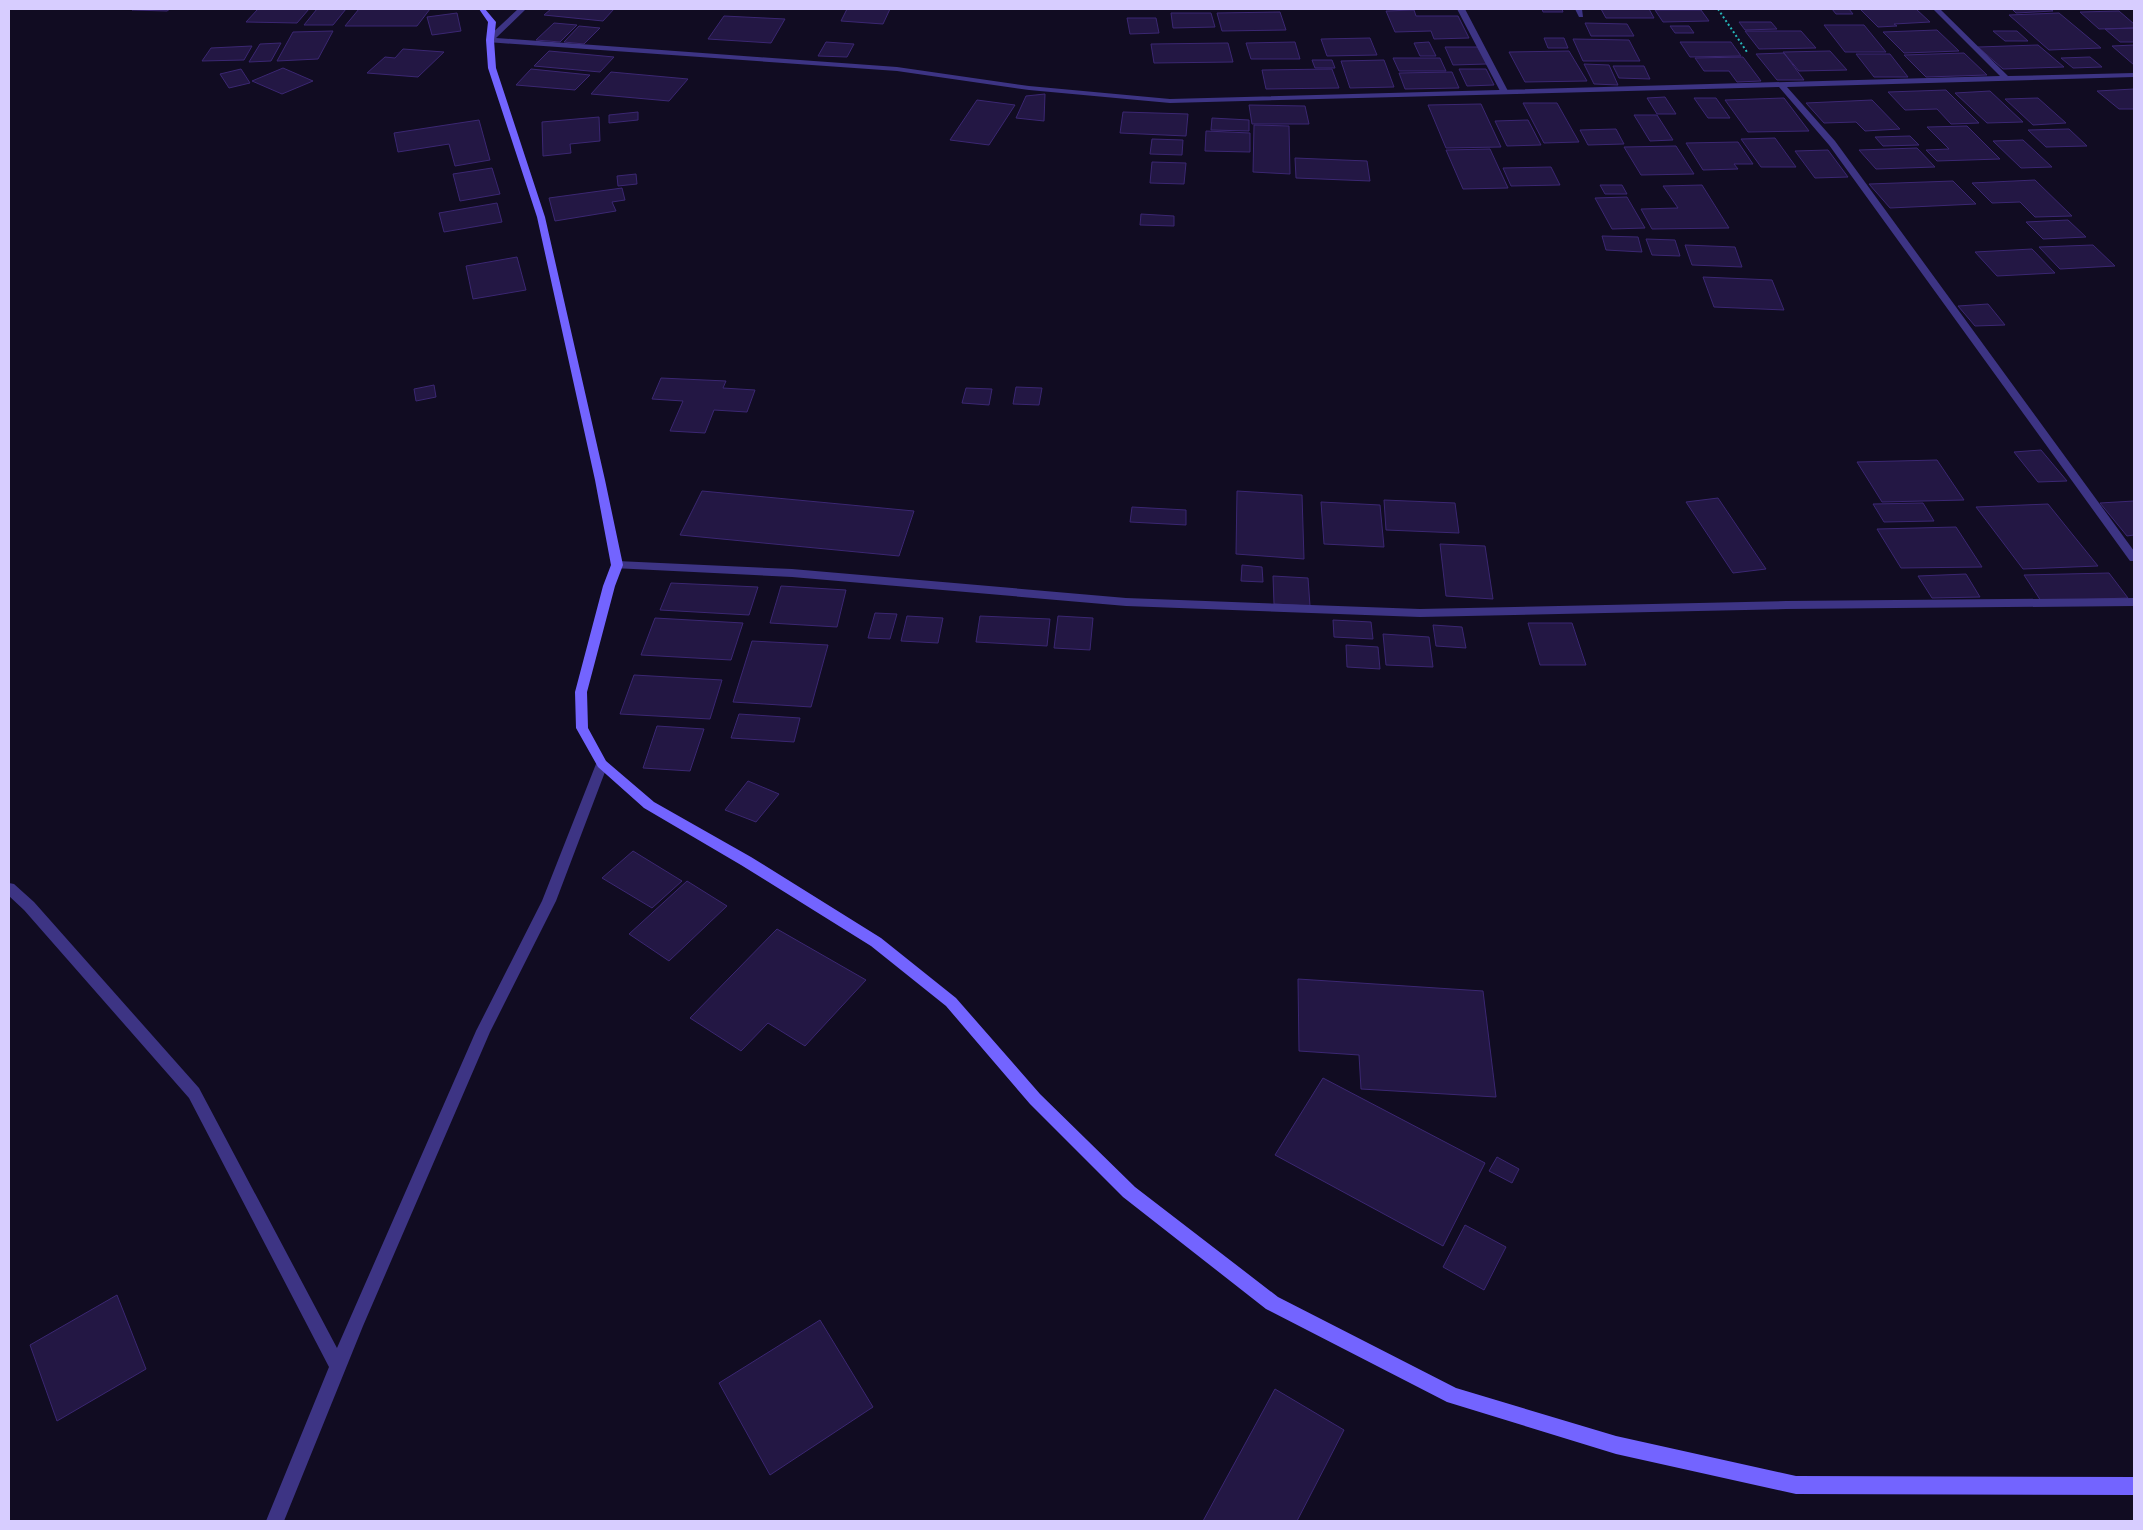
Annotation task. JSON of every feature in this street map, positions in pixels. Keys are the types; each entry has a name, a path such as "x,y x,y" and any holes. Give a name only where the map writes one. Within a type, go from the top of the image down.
{"street":[{"path":"482,9 492,22 490,40 492,68 540,218 600,480 617,564 609,586 581,692 582,728 602,764 649,805 746,861 876,942 951,1002 1035,1099 1130,1192 1272,1303 1453,1396 1616,1445 1796,1485 2134,1486"},
{"path":"490,40 522,9"},
{"path":"1461,9 1504,91"},
{"path":"1936,9 2006,78"},
{"path":"490,40 897,69 1029,88 1170,101 2134,74"},
{"path":"1781,85 1832,143 2134,558"},
{"path":"617,564 792,573 1126,602 1420,613 1776,605 2134,602"},
{"path":"275,1521 338,1366 483,1030 549,901 602,764"},
{"path":"9,888 29,906 194,1093 338,1366"}],"path":[{"path":"1718,9 1769,85"}],"building":[{"path":"170,9 167,11 132,10"},
{"path":"258,9 309,9 297,23 246,22"},
{"path":"317,9 346,9 333,25 304,25"},
{"path":"359,9 430,9 417,26 345,26"},
{"path":"551,9 614,9 603,21 544,15"},
{"path":"847,9 890,9 883,24 841,21"},
{"path":"1542,9 1562,9 1563,12 1543,12"},
{"path":"1601,9 1649,9 1654,18 1606,18"},
{"path":"1832,9 1849,9 1853,14 1836,14"},
{"path":"1860,9 1916,9 1930,22 1878,27"},
{"path":"2012,9 2050,9 2053,11 2016,13"},
{"path":"1414,10 1416,16 1458,16 1469,38 1434,39 1431,31 1395,32 1386,11"},
{"path":"1655,10 1701,10 1709,21 1663,22"},
{"path":"2119,11 2134,24 2134,28 2099,29 2080,12"},
{"path":"1280,12 1286,30 1222,31 1217,13"},
{"path":"457,13 461,31 432,35 427,17"},
{"path":"1171,13 1211,13 1215,27 1173,28"},
{"path":"2059,13 2101,48 2049,50 2009,15"},
{"path":"724,16 785,19 771,43 708,39"},
{"path":"1127,18 1156,18 1159,33 1130,34"},
{"path":"1739,22 1771,22 1777,29 1745,30"},
{"path":"554,23 577,25 560,42 536,40"},
{"path":"1585,23 1627,24 1634,36 1591,36"},
{"path":"1824,25 1864,25 1886,52 1845,52"},
{"path":"579,26 600,28 584,44 564,42"},
{"path":"1670,26 1689,26 1694,33 1675,33"},
{"path":"2134,28 2134,42 2120,42 2105,29"},
{"path":"1937,30 1959,51 1904,53 1883,32"},
{"path":"333,31 318,59 277,61 293,32"},
{"path":"1745,31 1801,31 1816,48 1759,49"},
{"path":"1993,31 2017,31 2028,41 2005,41"},
{"path":"1370,38 1377,55 1327,56 1321,39"},
{"path":"1544,38 1564,38 1568,48 1548,48"},
{"path":"1573,39 1629,40 1640,61 1583,61"},
{"path":"826,42 854,44 847,57 818,56"},
{"path":"1295,42 1300,59 1251,59 1246,43"},
{"path":"1429,42 1436,56 1420,56 1414,43"},
{"path":"1680,42 1731,42 1741,56 1690,57"},
{"path":"281,43 271,61 249,62 260,44"},
{"path":"1228,43 1233,62 1154,63 1151,44"},
{"path":"2038,45 2064,67 2003,69 1978,47"},
{"path":"2134,45 2134,65 2112,46"},
{"path":"252,46 244,60 202,61 211,48"},
{"path":"1445,47 1478,47 1487,64 1453,65"},
{"path":"403,49 444,52 418,77 367,73 385,57 395,58"},
{"path":"549,51 614,57 600,72 534,66"},
{"path":"1569,51 1587,81 1525,82 1509,52"},
{"path":"1830,51 1847,70 1799,71 1783,52"},
{"path":"1784,53 1804,80 1777,80 1756,54"},
{"path":"1964,53 1987,75 1926,77 1904,55"},
{"path":"1856,54 1890,54 1908,77 1874,77"},
{"path":"1743,57 1761,81 1737,82 1729,71 1704,71 1695,58"},
{"path":"2090,57 2102,67 2073,68 2061,58"},
{"path":"1393,58 1440,58 1446,71 1399,71"},
{"path":"1312,60 1332,60 1335,68 1315,68"},
{"path":"1384,60 1394,87 1350,88 1341,61"},
{"path":"1584,64 1609,65 1618,85 1594,84"},
{"path":"1613,66 1644,66 1650,79 1619,78"},
{"path":"283,68 313,81 282,94 252,81"},
{"path":"241,69 250,83 229,88 220,74"},
{"path":"531,69 590,75 575,90 516,85"},
{"path":"1332,69 1339,88 1266,89 1262,70"},
{"path":"1459,69 1486,69 1494,85 1467,86"},
{"path":"611,72 688,79 669,101 591,94"},
{"path":"1452,72 1459,88 1405,89 1399,73"},
{"path":"2134,89 2134,109 2119,109 2097,91"},
{"path":"1946,90 1979,123 1951,124 1937,109 1905,110 1888,92"},
{"path":"1990,91 2023,122 1987,123 1955,93"},
{"path":"1045,94 1044,121 1016,118 1026,96"},
{"path":"1665,97 1676,114 1657,114 1647,98"},
{"path":"1694,98 1716,98 1730,118 1708,118"},
{"path":"1784,98 1809,131 1748,132 1725,100"},
{"path":"2038,98 2066,123 2033,125 2005,99"},
{"path":"977,100 1015,105 989,145 950,140"},
{"path":"1872,100 1900,129 1865,131 1856,122 1824,123 1806,103"},
{"path":"1523,103 1557,103 1579,142 1544,143"},
{"path":"1481,104 1501,147 1446,148 1428,105"},
{"path":"1249,105 1305,106 1309,124 1252,124"},
{"path":"638,112 638,120 609,123 609,115"},
{"path":"1123,112 1188,114 1186,136 1120,133"},
{"path":"1634,115 1657,115 1673,140 1650,141"},
{"path":"599,117 600,141 570,144 571,153 543,156 542,122"},
{"path":"1212,118 1249,120 1249,131 1211,130"},
{"path":"479,120 490,160 455,166 449,144 398,152 394,133"},
{"path":"1528,120 1541,145 1507,146 1495,121"},
{"path":"1254,125 1289,126 1290,174 1253,172"},
{"path":"1967,126 2000,159 1937,161 1926,150 1949,149 1927,127"},
{"path":"1616,129 1624,144 1588,145 1580,130"},
{"path":"2069,129 2087,146 2046,147 2028,130"},
{"path":"1206,131 1250,133 1250,152 1205,151"},
{"path":"1910,136 1919,145 1883,146 1875,137"},
{"path":"1775,138 1796,167 1761,167 1741,139"},
{"path":"1152,139 1183,140 1182,155 1150,154"},
{"path":"2023,140 2052,167 2021,168 1993,141"},
{"path":"1738,142 1753,164 1734,164 1738,169 1703,170 1686,143"},
{"path":"1676,146 1694,174 1641,175 1624,147"},
{"path":"1917,148 1935,167 1876,169 1859,150"},
{"path":"1490,149 1508,188 1463,189 1446,150"},
{"path":"1828,150 1848,177 1815,178 1795,151"},
{"path":"1295,158 1367,161 1370,181 1296,178"},
{"path":"1152,162 1186,163 1184,184 1150,183"},
{"path":"1551,167 1560,185 1511,186 1503,168"},
{"path":"492,168 500,194 460,201 453,174"},
{"path":"636,174 637,184 618,186 617,176"},
{"path":"2035,180 2072,216 2035,217 2020,202 1992,203 1972,183"},
{"path":"1953,181 1976,204 1890,208 1869,184"},
{"path":"1600,185 1622,185 1627,194 1605,194"},
{"path":"1702,185 1729,228 1652,229 1641,209 1678,208 1663,186"},
{"path":"622,188 625,200 612,202 616,211 555,221 549,198"},
{"path":"1627,197 1645,228 1612,229 1595,198"},
{"path":"497,203 502,222 444,232 439,213"},
{"path":"1141,214 1174,216 1174,226 1140,225"},
{"path":"2068,220 2086,237 2043,239 2026,222"},
{"path":"1602,236 1638,237 1642,252 1606,250"},
{"path":"1646,239 1675,240 1680,256 1652,255"},
{"path":"1685,245 1735,247 1742,267 1692,265"},
{"path":"2093,245 2115,266 2060,269 2039,247"},
{"path":"2032,249 2055,273 1997,276 1975,252"},
{"path":"517,257 526,290 473,299 466,266"},
{"path":"1703,277 1772,280 1784,310 1714,307"},
{"path":"1988,304 2005,325 1975,326 1958,306"},
{"path":"661,378 726,381 723,388 755,390 747,412 714,410 705,433 670,431 683,401 652,399"},
{"path":"434,385 436,397 416,401 414,389"},
{"path":"1016,387 1042,388 1039,405 1013,404"},
{"path":"966,388 992,389 989,405 962,403"},
{"path":"2041,450 2067,481 2038,482 2014,452"},
{"path":"1937,460 1964,500 1882,502 1857,462"},
{"path":"702,491 914,511 899,556 680,535"},
{"path":"1237,491 1302,495 1304,559 1236,554"},
{"path":"1718,498 1766,569 1733,573 1686,502"},
{"path":"1384,500 1455,503 1459,533 1386,530"},
{"path":"2134,501 2134,535 2127,536 2100,503"},
{"path":"1321,502 1380,505 1384,547 1324,544"},
{"path":"1923,503 1934,521 1884,522 1873,504"},
{"path":"2048,504 2098,566 2023,569 1976,507"},
{"path":"1132,507 1186,510 1186,525 1130,522"},
{"path":"1956,527 1982,567 1901,568 1877,529"},
{"path":"1440,544 1485,546 1493,599 1446,596"},
{"path":"1242,565 1262,567 1263,582 1241,581"},
{"path":"2109,573 2128,598 2041,601 2024,575"},
{"path":"1966,574 1980,597 1932,598 1918,576"},
{"path":"1273,576 1308,578 1310,606 1274,604"},
{"path":"671,583 758,587 749,615 660,610"},
{"path":"781,586 846,590 837,627 770,623"},
{"path":"875,613 897,614 890,639 868,638"},
{"path":"907,616 943,618 938,643 901,641"},
{"path":"980,616 1050,619 1047,646 976,642"},
{"path":"1058,616 1093,618 1090,650 1054,648"},
{"path":"655,618 743,623 731,660 641,655"},
{"path":"1333,620 1371,622 1373,639 1334,637"},
{"path":"1528,623 1572,623 1586,665 1540,665"},
{"path":"1433,625 1462,627 1466,648 1436,646"},
{"path":"1383,634 1429,637 1433,667 1386,665"},
{"path":"752,641 828,645 811,707 733,702"},
{"path":"1346,645 1378,647 1380,669 1347,667"},
{"path":"634,675 722,680 710,719 620,714"},
{"path":"739,714 800,718 794,742 731,738"},
{"path":"657,726 704,729 690,771 643,768"},
{"path":"748,781 779,794 756,822 725,810"},
{"path":"633,851 682,881 652,908 602,878"},
{"path":"687,881 727,906 669,961 629,934"},
{"path":"777,929 866,980 805,1046 768,1023 741,1051 690,1018"},
{"path":"1298,979 1483,991 1496,1097 1361,1089 1359,1055 1299,1051"},
{"path":"1323,1078 1485,1163 1443,1246 1275,1155"},
{"path":"1497,1157 1519,1169 1512,1183 1489,1171"},
{"path":"1465,1225 1506,1247 1484,1290 1443,1267"},
{"path":"117,1295 146,1369 57,1421 30,1345"},
{"path":"820,1320 873,1407 770,1475 719,1383"},
{"path":"1275,1389 1344,1430 1297,1521 1203,1521"}]}
